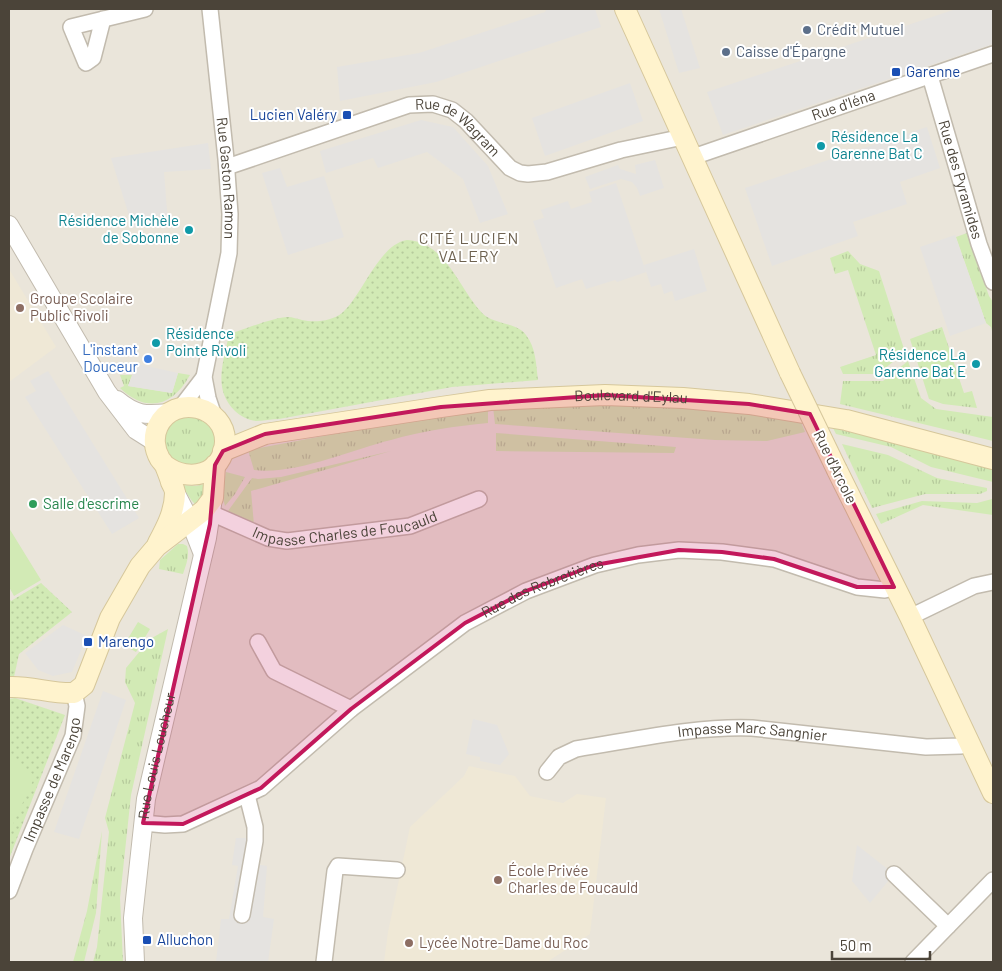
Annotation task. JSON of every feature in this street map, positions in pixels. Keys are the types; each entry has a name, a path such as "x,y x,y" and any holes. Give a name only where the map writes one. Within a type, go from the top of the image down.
{"main road":[{"name":"Rue d'Arcole","path":"625,9 790,372 894,588 910,617 993,793"},
{"name":"Boulevard d'Eylau","path":"219,458 265,434 490,400 606,395 683,398 749,404 846,420 993,458"},
{"path":"193,406 204,409 217,420 224,432 225,442 219,458 206,472 185,476 174,473 159,458 155,442 158,426 175,410 193,406"},
{"name":"Boulevard d'Eylau","path":"217,420 265,434"},
{"name":"Rue Louis Loucheur","path":"212,505 219,458"},
{"path":"157,546 170,518 175,492 166,466"},
{"path":"9,687 21,686 60,694 74,693 84,685 110,618 140,566 157,546 212,505"}],"street":[{"path":"103,19 145,9"},
{"name":"Rue Gaston Ramon","path":"210,9 227,167 230,214 228,253 204,377 208,398 217,420"},
{"name":"Rue d'Iéna","path":"693,157 993,54"},
{"name":"Rue des Pyramides","path":"930,76 979,244 993,282"},
{"name":"Rue de Wagram","path":"227,167 409,105 433,104 452,110 466,121 510,168 520,173 528,174 547,172 607,153 684,137"},
{"path":"9,225 107,392 136,430 155,442"},
{"name":"Rue Gaston Ramon","path":"175,410 204,377"},
{"path":"107,392 126,408 146,415 175,410"},
{"path":"175,492 190,521 202,554"},
{"name":"Impasse Charles de Foucauld","path":"212,505 268,538 287,541 410,526 479,500"},
{"name":"Rue Louis Loucheur","path":"135,962 133,918 146,799 212,505"},
{"name":"Rue des Robretières","path":"143,823 183,824 247,795 273,779 352,709 465,623 526,591 595,565 638,555 678,550 722,552 774,560 857,587 885,590 894,588"},
{"path":"910,617 974,586 993,582"},
{"path":"258,642 274,671 352,709"},
{"name":"Impasse de Marengo","path":"9,891 73,736 77,706 74,693"},
{"name":"Impasse Marc Sangnier","path":"546,772 559,757 576,749 692,730 725,727 752,728 926,747 961,746 969,742"},
{"path":"242,916 255,840 255,827 247,795"},
{"path":"324,962 335,871 338,866 397,870"},
{"path":"894,874 948,926"},
{"path":"913,962 993,880"}],"highlighted area":[{"path":"605,395 749,404 810,414 894,587 857,587 774,559 722,552 679,550 595,565 526,591 465,623 351,709 261,788 183,824 143,823 210,524 215,465 223,451 265,434 441,407"}],"shaded area":[{"path":"9,9 993,9 993,962 9,962"},
{"path":"547,9 595,9 601,27 436,82 340,101 337,67 419,53 545,12"},
{"path":"659,9 681,9 700,68 679,73"},
{"path":"956,9 993,9 993,44 723,135 707,92"},
{"path":"630,83 643,121 545,156 532,118"},
{"path":"421,120 453,127 488,166 508,214 480,223 463,179 427,152 378,168 373,158 326,173 320,151"},
{"path":"927,127 940,168 900,182 907,204 853,222 858,236 772,266 745,188"},
{"name":"Résidence Michèle de Sobonne","path":"208,143 211,169 164,172 168,223 133,228 111,158"},
{"path":"655,160 664,188 640,196 632,182 621,179 590,189 585,177 618,165 620,169 636,174 635,165"},
{"path":"280,168 287,187 324,176 344,237 288,255 262,173"},
{"path":"616,183 646,272 617,282 615,280 586,289 582,279 556,288 533,221 544,218 541,210 568,201 571,209 592,202 589,192"},
{"path":"955,235 986,323 950,336 920,247"},
{"path":"694,249 707,291 675,301 672,291 664,294 661,284 651,287 644,265"},
{"name":"Groupe Scolaire Public Rivoli","path":"9,269 56,347 9,382"},
{"path":"137,364 178,373 172,393 128,386"},
{"path":"48,371 139,518 112,534 25,397 36,391 30,381"},
{"path":"63,625 87,636 72,672 53,676 38,670 25,653"},
{"path":"103,691 126,700 79,839 54,832"},
{"path":"473,719 497,725 509,754 500,765 480,761 480,757 466,754"},
{"name":"École Privée Charles de Foucauld","path":"469,766 515,776 530,796 563,803 577,794 606,798 590,934 547,962 384,962 388,932 410,827 464,776"},
{"path":"236,838 248,838 244,862 267,866 263,917 274,919 268,962 216,962 221,919 229,919 238,866 232,865"},
{"path":"857,845 894,874 870,903 852,881"}],"green space":[{"path":"967,233 989,296 993,302 993,335 991,327 986,323 956,237"},
{"path":"407,240 420,243 432,249 442,258 474,303 487,317 517,328 526,335 534,351 538,380 452,387 279,419 259,421 239,415 228,402 222,384 223,364 229,334 282,318 290,317 307,321 318,321 338,316 357,295 379,260 397,244"},
{"path":"848,251 860,264 879,271 905,352 878,374 843,374 840,367 876,355 848,270 835,274 830,258"},
{"path":"942,327 964,393 972,391 977,408 943,404 929,399 910,339"},
{"path":"908,361 921,398 936,409 993,417 993,441 840,404 843,381 883,381"},
{"path":"178,373 190,375 176,394 168,400 159,403 140,401 120,388 124,386 120,375 132,375 128,386 172,393"},
{"path":"557,404 647,405 732,411 801,422 805,432 767,441 715,440 495,424 493,407"},
{"path":"488,408 488,423 451,427 415,434 375,444 323,461 287,469 254,470 248,450 408,420"},
{"path":"176,417 207,417 221,441 209,466 179,468 164,450 165,428"},
{"path":"833,428 993,467 993,482 931,467 891,447 836,434"},
{"path":"496,433 676,447 674,453 496,451"},
{"path":"842,444 888,455 937,478 987,488 987,491 980,494 925,494 872,508"},
{"path":"391,451 251,491 254,525 235,518 228,511 252,478 281,477"},
{"path":"226,472 245,477 225,506 222,494"},
{"path":"208,483 206,497 198,507 181,485 196,486"},
{"path":"993,497 993,515 923,505 881,524 876,514 922,501 977,503 992,499"},
{"path":"9,528 41,580 14,596 9,587"},
{"path":"178,544 187,546 188,550 183,574 159,569 160,560"},
{"path":"41,583 72,612 19,654 14,677 9,677 9,598 11,601"},
{"path":"138,622 150,629 136,652 124,645"},
{"path":"168,629 131,795 120,898 123,962 93,962 97,947 109,832 105,818 135,703 125,682 126,668 150,639"},
{"path":"15,698 65,715 9,859 9,699"},
{"path":"9,754 35,776 9,833"},
{"path":"102,831 96,913 84,962 73,962 87,911"}],"place":[{"name":"Crédit Mutuel","path":"807,30"},
{"name":"Caisse d'Épargne","path":"726,52"},
{"name":"Garenne","path":"896,72"},
{"name":"Lucien Valéry","path":"347,115"},
{"name":"Résidence La Garenne Bat C","path":"821,146"},
{"name":"Résidence Michèle de Sobonne","path":"189,230"},
{"name":"Groupe Scolaire Public Rivoli","path":"20,308"},
{"name":"Résidence Pointe Rivoli","path":"156,343"},
{"name":"L'instant Douceur","path":"148,359"},
{"name":"Résidence La Garenne Bat E","path":"976,364"},
{"name":"Salle d'escrime","path":"33,504"},
{"name":"Marengo","path":"88,642"},
{"name":"École Privée Charles de Foucauld","path":"498,880"},
{"name":"Alluchon","path":"147,940"},
{"name":"Lycée Notre-Dame du Roc","path":"409,943"}],"district":[{"name":"CITÉ LUCIEN VALERY","path":"469,247"}]}
